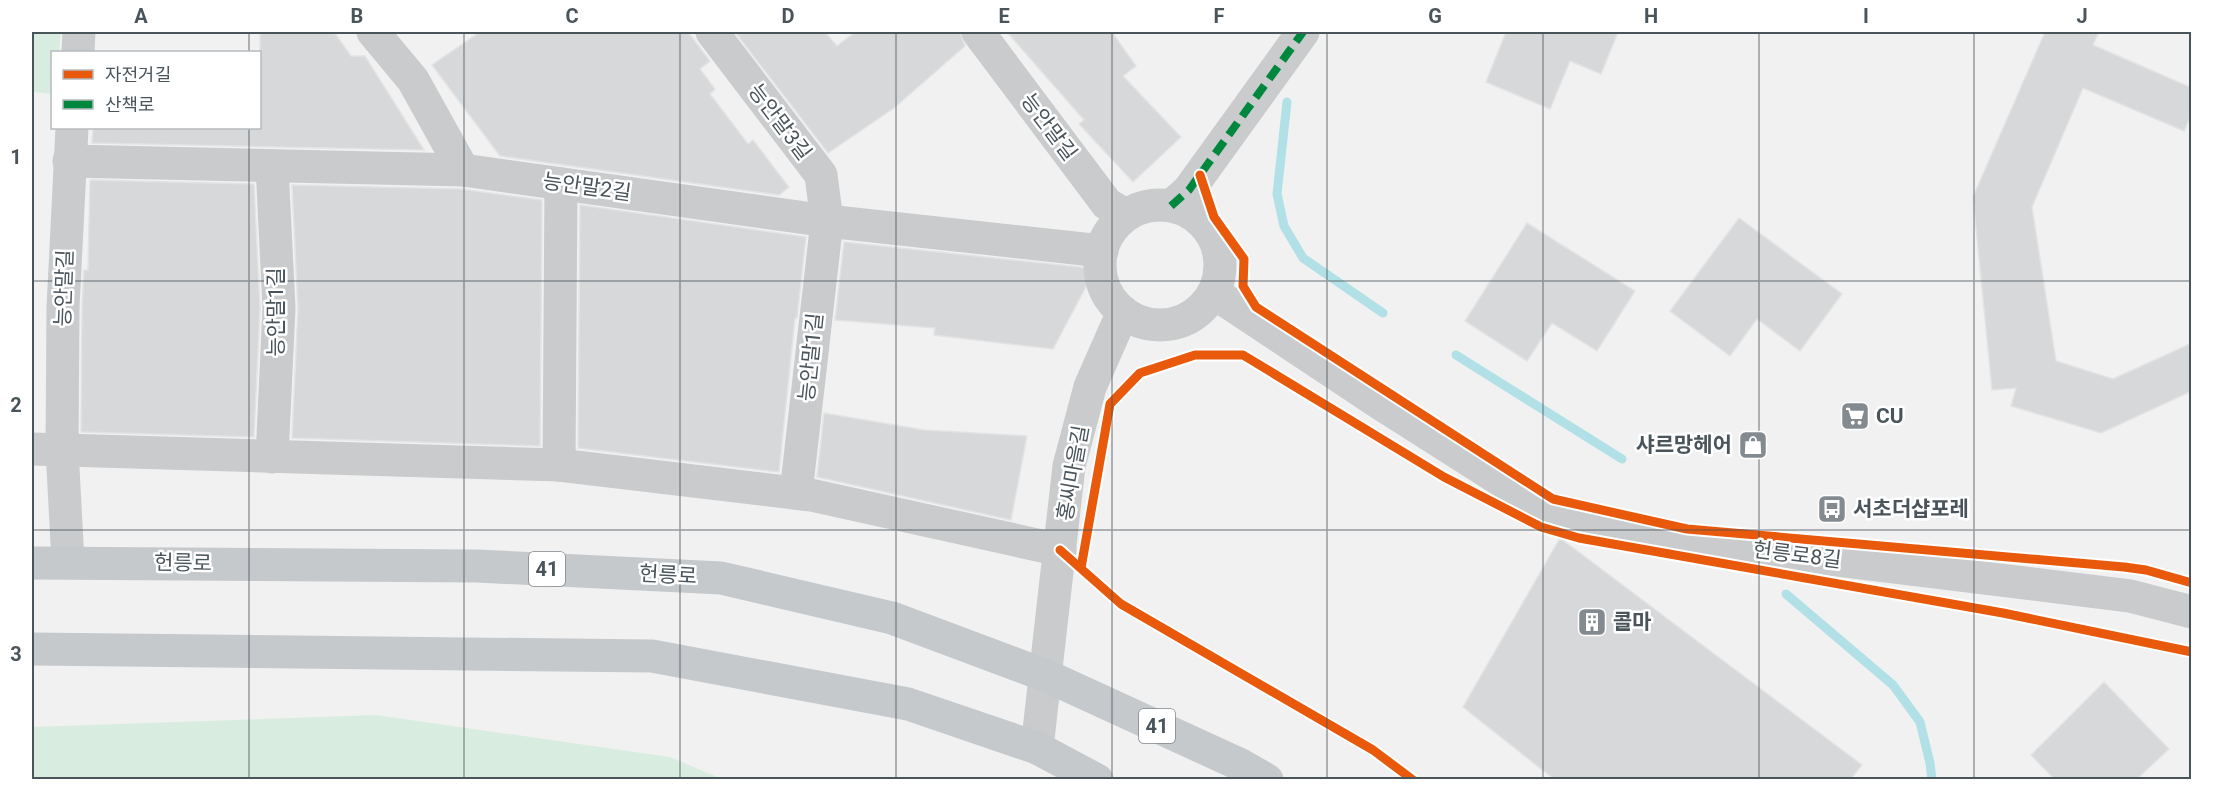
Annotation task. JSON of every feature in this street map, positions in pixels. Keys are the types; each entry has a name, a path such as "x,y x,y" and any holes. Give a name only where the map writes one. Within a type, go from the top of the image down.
{"main road":[{"name":"헌릉로","path":"32,563 477,566 721,578 891,618 1047,676 1241,765 1267,780"},
{"path":"32,650 652,656 908,704 1037,748 1097,780"}],"street":[{"path":"78,51 80,32"},
{"path":"373,32 413,80 463,170"},
{"name":"능안말3길","path":"712,32 821,175 827,220"},
{"name":"능안말길","path":"978,32 1107,204 1126,215"},
{"path":"1171,206 1189,190 1303,32"},
{"name":"능안말길","path":"68,562 47,449 63,307 72,129"},
{"name":"능안말2길","path":"69,161 463,170 827,220 1102,251"},
{"name":"능안말1길","path":"272,166 279,308 272,457"},
{"path":"559,465 561,184"},
{"path":"1155,205 1171,206 1189,212 1204,224 1215,238 1220,257 1220,275 1214,293 1190,318 1173,324 1155,325 1138,321 1123,312 1109,297 1101,279 1102,251 1107,236 1126,215 1140,208 1155,205"},
{"name":"능안말1길","path":"796,493 827,220"},
{"name":"헌릉로8길","path":"1214,293 1381,404 1551,512 1681,541 2130,596 2192,612"},
{"name":"홍씨마을길","path":"1037,748 1070,466 1090,387 1123,312"},
{"path":"47,449 559,465 796,493 954,525 1060,550"}],"green space":[{"path":"32,32 61,32 59,51 51,51 51,94 34,92 32,108"},
{"path":"376,715 670,757 722,779 32,779 32,727"}],"building":[{"path":"260,32 334,32 351,56 365,56 424,150 92,143 93,129 261,129"},
{"path":"480,32 688,32 710,61 700,69 715,89 710,94 748,144 753,140 789,187 779,195 500,156 432,65"},
{"path":"735,32 825,32 837,46 855,32 960,32 965,46 894,108 828,153"},
{"path":"1007,32 1112,32 1136,66 1123,76 1181,137 1133,182 1079,124 1084,120"},
{"path":"1506,32 1618,32 1601,74 1570,61 1550,109 1486,82"},
{"path":"2045,32 2099,32 2093,45 2192,88 2192,113 2184,131 2083,88 2032,207 2056,361 2113,379 2192,343 2192,391 2101,433 2011,406 2016,388 1992,390 1973,197"},
{"path":"90,180 254,184 260,308 254,437 81,432 82,308 84,270 88,270"},
{"path":"292,185 461,189 542,200 540,446 292,438 298,309"},
{"path":"580,205 806,237 779,472 578,448"},
{"path":"1739,218 1842,294 1800,351 1757,319 1730,356 1670,311"},
{"path":"1527,223 1635,291 1597,351 1552,323 1527,361 1465,321"},
{"path":"844,242 1089,268 1089,281 1053,349 934,335 935,328 835,320"},
{"path":"824,413 924,430 1027,436 1011,520 817,477"},
{"name":"콜마","path":"1560,538 1862,765 1850,780 1555,780 1463,707"},
{"path":"2104,682 2169,749 2136,780 2055,780 2031,755"}],"waterway":[{"path":"1287,102 1277,194 1284,226 1303,258 1383,313"},
{"path":"1456,355 1622,459"},
{"path":"1786,594 1893,685 1920,722 1932,780"}],"marked path":[{"path":"1171,206 1189,190 1303,32"}],"cycle path":[{"path":"1200,175 1214,217 1244,259 1243,286 1256,307 1553,499 1687,529 2124,567 2146,570 2192,583"},
{"path":"1081,568 1110,404 1140,373 1195,355 1243,355 1444,477 1541,527 1579,538 2003,613 2192,652"},
{"path":"1060,550 1121,604 1373,750 1413,780"}],"place":[{"name":"CU","path":"1855,416"},
{"name":"샤르망헤어","path":"1753,445"},
{"name":"서초더샵포레","path":"1832,509"},
{"name":"콜마","path":"1592,622"}]}
